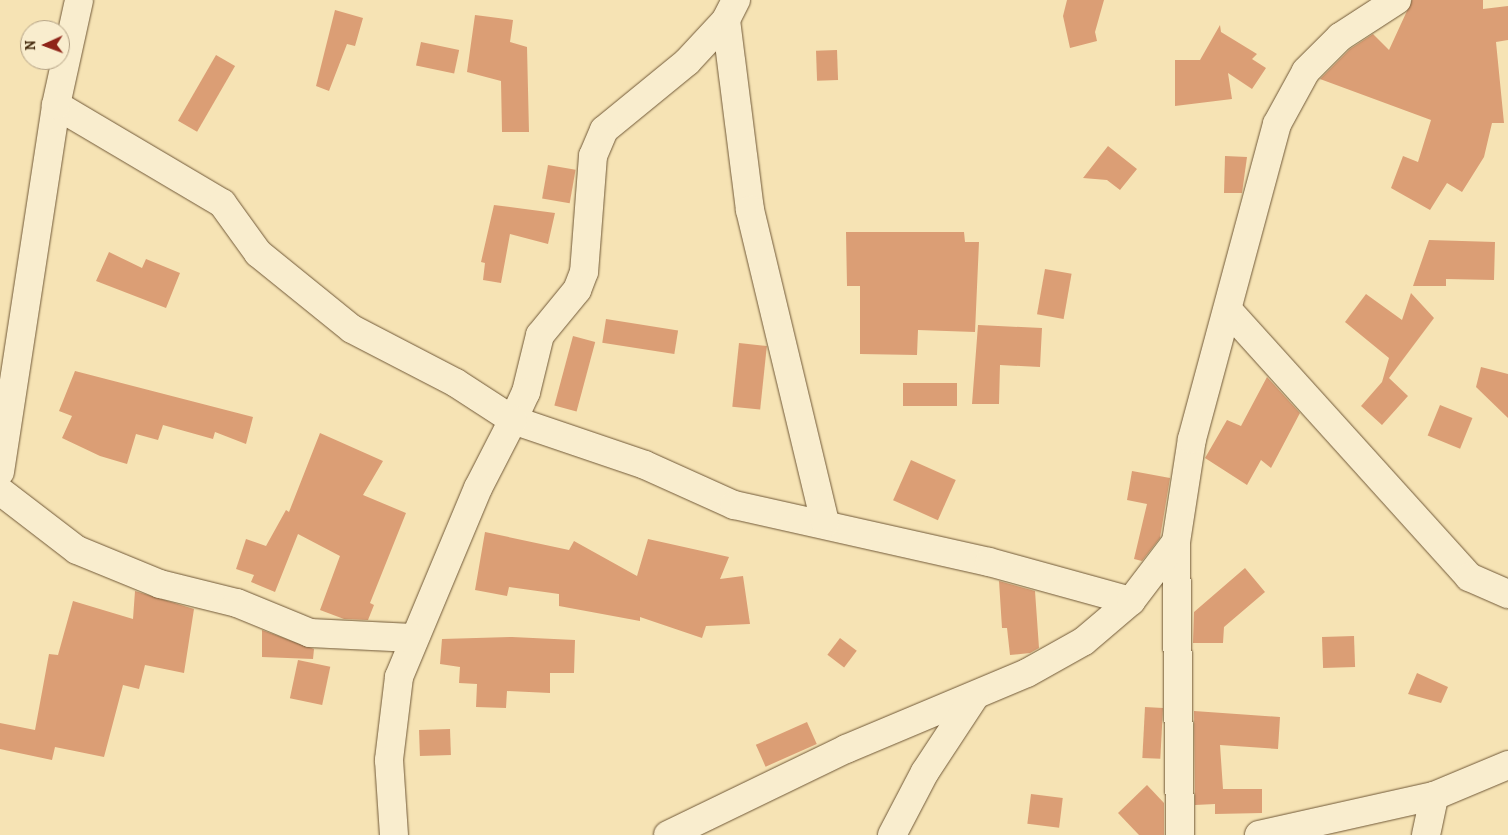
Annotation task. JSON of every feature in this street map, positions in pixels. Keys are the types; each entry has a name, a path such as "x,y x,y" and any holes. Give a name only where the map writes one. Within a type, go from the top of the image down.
{"street":[{"path":"0,472 56,105 79,0"},
{"path":"1180,835 1176,542 1192,439 1277,124 1306,71 1340,37 1397,0"},
{"path":"394,835 389,760 399,677 478,488 526,392 540,335 577,290 584,272 593,156 604,130 688,62 731,10"},
{"path":"731,10 750,210 825,524"},
{"path":"56,105 222,203 258,252 352,329 456,383 513,420 645,465 734,505 825,524 1131,601"},
{"path":"1228,310 1470,577 1508,594"},
{"path":"0,491 78,550 160,584 237,603 310,633 414,638"},
{"path":"668,835 846,749 974,696 1084,641 1131,601 1176,542"},
{"path":"892,835 925,772 974,696"},
{"path":"1259,835 1434,796 1508,765"},
{"path":"1426,835 1434,796"}],"building":[{"path":"1067,0 1104,0 1095,32 1097,41 1070,48 1063,16"},
{"path":"1412,0 1483,0 1483,9 1508,6 1508,40 1496,42 1504,123 1492,123 1484,157 1462,192 1447,183 1430,210 1391,188 1403,156 1418,162 1431,120 1320,79 1350,49 1373,34 1389,50"},
{"path":"335,10 363,18 355,46 347,44 329,91 316,86"},
{"path":"475,15 513,20 510,42 527,47 529,132 502,132 501,81 467,72"},
{"path":"1220,25 1221,32 1257,54 1252,59 1266,68 1252,89 1228,73 1232,99 1175,106 1175,60 1200,60"},
{"path":"421,42 459,50 454,74 416,65"},
{"path":"837,50 838,80 817,81 816,51"},
{"path":"216,55 235,66 197,132 178,121"},
{"path":"1108,146 1137,169 1120,190 1107,180 1083,178"},
{"path":"1225,156 1247,157 1242,193 1224,193"},
{"path":"548,165 576,170 570,203 542,198"},
{"path":"494,205 555,213 548,244 510,234 501,283 483,280 485,263 481,262"},
{"path":"846,232 964,232 965,242 979,242 975,332 918,330 917,355 860,354 860,286 847,286"},
{"path":"1429,240 1495,242 1494,280 1446,279 1446,286 1413,286"},
{"path":"109,252 142,268 146,259 180,273 166,308 96,281"},
{"path":"1045,269 1072,274 1064,319 1037,314"},
{"path":"1411,293 1434,318 1389,378 1408,396 1382,425 1361,406 1382,382 1389,358 1345,322 1366,294 1402,320"},
{"path":"606,319 678,330 674,354 602,343"},
{"path":"978,325 1042,328 1040,367 1000,365 999,404 972,404"},
{"path":"573,336 595,342 577,411 554,406"},
{"path":"739,343 767,346 760,410 732,407"},
{"path":"1481,367 1508,374 1508,418 1476,387"},
{"path":"75,371 253,417 246,444 215,432 213,439 163,425 158,440 136,434 127,464 100,456 62,438 72,416 59,411"},
{"path":"1267,377 1300,413 1271,468 1261,460 1247,485 1205,458 1227,420 1241,426"},
{"path":"903,383 957,383 957,406 903,406"},
{"path":"1440,405 1472,418 1460,449 1428,436"},
{"path":"320,433 383,461 363,495 406,513 370,603 374,605 368,620 344,619 320,610 340,556 298,534 275,592 251,582 254,575 236,569 246,539 266,546 286,510 289,512"},
{"path":"911,460 956,480 938,520 893,500"},
{"path":"1132,471 1170,478 1160,538 1142,561 1134,559 1147,504 1127,500"},
{"path":"485,532 569,550 574,541 637,576 648,539 729,557 720,579 743,576 750,624 706,626 702,638 640,617 640,621 559,606 559,594 509,587 507,596 475,590"},
{"path":"1245,568 1265,592 1224,627 1223,643 1193,643 1194,612"},
{"path":"999,581 1035,591 1039,648 1030,653 1010,655 1007,628 1002,628"},
{"path":"135,591 194,609 184,673 145,665 139,689 123,685 104,757 55,747 52,760 0,749 0,723 35,730 49,654 58,655 73,601 133,619"},
{"path":"262,630 314,649 313,659 262,657"},
{"path":"1354,636 1355,667 1323,668 1322,637"},
{"path":"512,637 575,640 574,673 550,673 550,693 507,691 506,708 476,707 477,684 459,683 460,667 440,664 442,639"},
{"path":"840,638 857,651 844,667 827,655"},
{"path":"298,660 330,667 322,705 290,698"},
{"path":"1417,673 1448,687 1441,703 1408,694"},
{"path":"1145,707 1163,708 1160,759 1142,758"},
{"path":"1194,711 1280,717 1278,749 1220,745 1223,789 1262,789 1262,813 1215,814 1215,804 1195,805"},
{"path":"807,722 817,744 766,767 756,745"},
{"path":"450,729 451,755 420,756 419,730"},
{"path":"1147,785 1164,803 1164,835 1139,835 1118,813"},
{"path":"1031,794 1063,798 1059,828 1027,824"}]}
